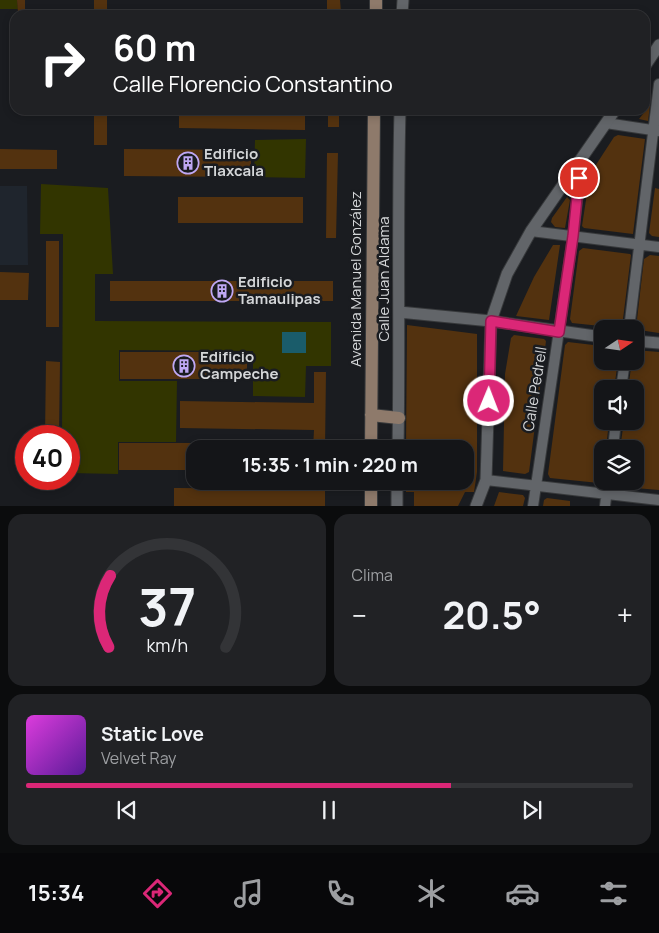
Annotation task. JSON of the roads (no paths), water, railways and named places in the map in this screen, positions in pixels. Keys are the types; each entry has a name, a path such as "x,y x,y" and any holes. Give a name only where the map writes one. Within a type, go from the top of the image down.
{"main road":[{"name":"Avenida Manuel González","path":"371,440 374,115"},
{"path":"371,414 398,418"},
{"path":"370,506 371,490"}],"street":[{"path":"650,58 659,45"},
{"path":"630,320 657,131 659,84"},
{"name":"Calle Juan Aldama","path":"398,440 400,115"},
{"path":"476,506 486,480 491,321 507,274 531,231 612,115"},
{"path":"606,123 657,131"},
{"name":"Calle Pedrell","path":"533,506 573,236 582,159"},
{"path":"531,231 659,248"},
{"path":"399,312 491,321 594,336"},
{"path":"644,342 659,343"},
{"path":"486,480 659,500"},
{"path":"397,490 397,506"},
{"path":"605,506 607,490"}],"water":[{"path":"282,332 306,332 306,353 282,353"}],"place":[{"name":"Edificio Tlaxcala","path":"188,163"},
{"name":"Edificio Tamaulipas","path":"222,291"},
{"name":"Edificio Campeche","path":"184,366"}]}
